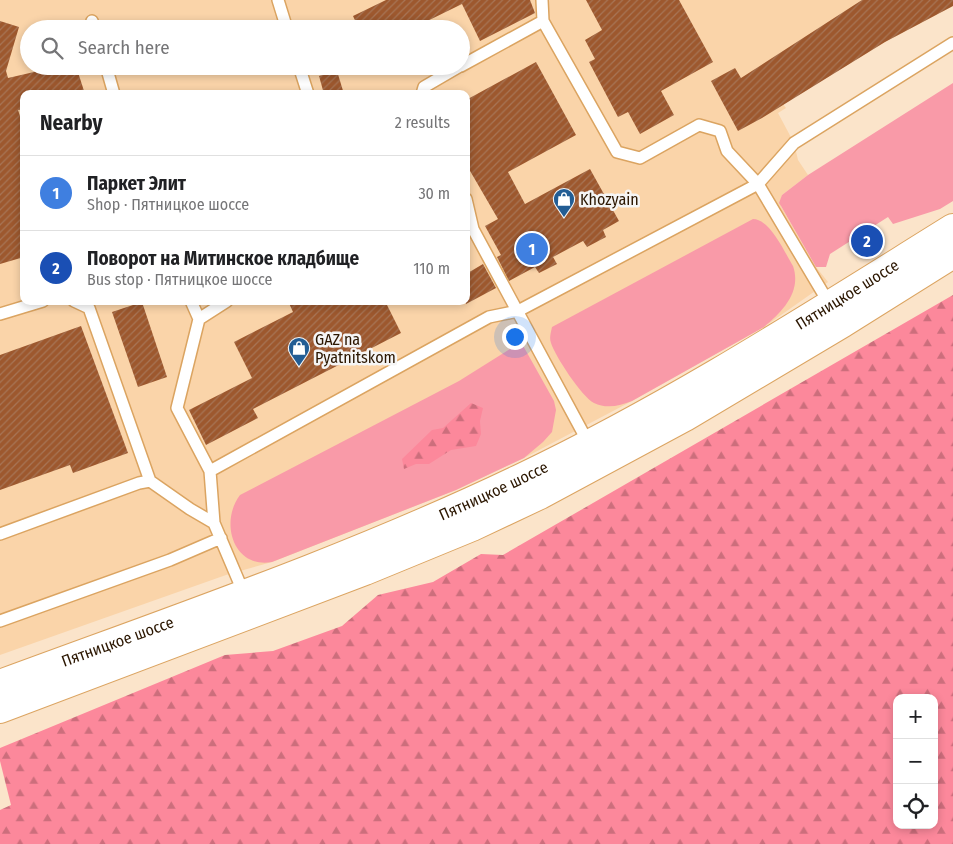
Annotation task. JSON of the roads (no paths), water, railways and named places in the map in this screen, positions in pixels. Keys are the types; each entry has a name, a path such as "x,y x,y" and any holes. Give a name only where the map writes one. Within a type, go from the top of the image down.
{"main road":[{"name":"Пятницкое шоссе","path":"0,709 248,604 352,552 458,508 589,444 673,398 830,305 953,228"},
{"name":"Пятницкое шоссе","path":"0,684 248,604 472,527 564,482 684,417 843,323 953,254"}],"lane":[{"path":"278,0 284,20"},
{"path":"542,0 543,21 617,152 640,158 699,125 720,131 727,151 758,184 830,305"},
{"path":"470,61 543,21"},
{"path":"210,471 488,317 518,311 758,184 794,143 953,43"},
{"path":"109,75 113,90"},
{"path":"302,75 307,90"},
{"path":"423,90 424,86 444,75"},
{"path":"470,216 473,229 589,444"},
{"path":"0,314 30,305"},
{"path":"83,305 89,308 150,481 190,510 214,523"},
{"path":"193,305 199,319 177,408 210,471 214,523 248,604"},
{"path":"199,319 221,305"},
{"path":"0,534 139,483 150,481"},
{"path":"0,621 170,560 221,538"}],"place":[{"name":"Khozyain","path":"564,218"},
{"name":"Поворот на Митинское кладбище","path":"867,241"},
{"name":"Паркет Элит","path":"532,249"},
{"name":"GAZ na Pyatnitskom","path":"299,367"}]}
